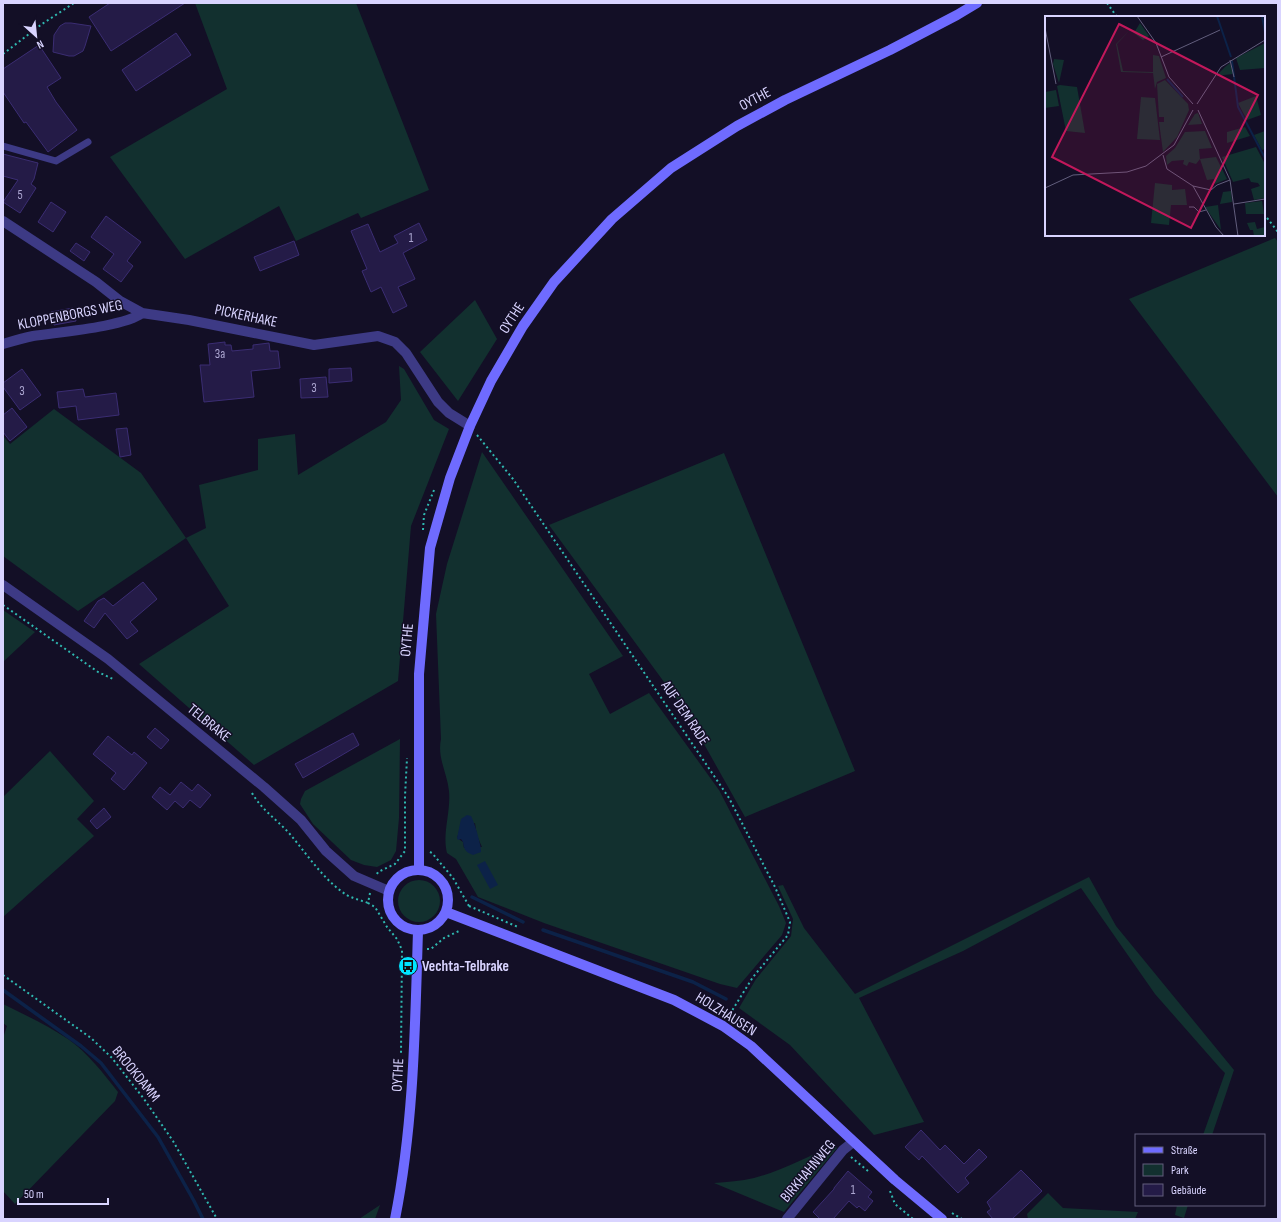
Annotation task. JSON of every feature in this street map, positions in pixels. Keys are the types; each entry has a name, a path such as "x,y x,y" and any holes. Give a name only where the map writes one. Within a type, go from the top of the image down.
{"main road":[{"name":"OYTHE","path":"420,870 419,674 430,548 450,478 470,426 491,380 523,326 554,282 612,220 671,168 737,126 785,100 890,50 977,3"},
{"path":"420,870 429,872 444,884 448,893 448,903 446,912 435,926 418,931 400,925 389,910 388,905 389,891 394,882 410,871 420,870"},
{"name":"HOLZHAUSEN","path":"446,912 674,1000 723,1026 751,1046 894,1180 942,1219"},
{"name":"OYTHE","path":"394,1219 406,1149 413,1079 418,931"}],"street":[{"name":"PICKERHAKE","path":"3,221 96,282 120,302 142,313 189,320 314,345 378,336 395,342 406,353 438,402 449,412 470,426"},
{"name":"KLOPPENBORGS WEG","path":"3,344 30,336 115,324 136,318 142,313"},
{"name":"TELBRAKE","path":"3,585 108,659 264,787 301,820 326,851 354,876 389,891"},
{"name":"BIRKHAHNWEG","path":"787,1219 844,1150 853,1142"}],"lane":[{"path":"3,146 56,161 88,142"}],"path":[{"path":"3,54 42,24 74,3"},
{"path":"1107,3 1116,16"},
{"path":"1265,215 1278,232"},
{"name":"AUF DEM RADE","path":"470,426 513,479 729,798 775,887 790,922 788,936 753,977 723,1026"},
{"path":"423,530 424,515 436,486"},
{"path":"3,605 98,672 118,681"},
{"path":"368,903 372,885 378,872 395,864 406,852 405,796 407,756"},
{"path":"249,787 258,803 288,832 328,881 346,895 375,907 387,927 397,939 402,950 402,1056"},
{"name":"BROOKDAMM","path":"3,975 91,1038 112,1058 144,1099 173,1141 217,1219"},
{"path":"844,1150 872,1175"},
{"path":"890,1190 895,1204 913,1219"}],"green space":[{"path":"195,3 356,3 429,190 361,218 358,213 296,241 279,206 185,259 110,157 227,89"},
{"path":"1275,238 1278,242 1278,497 1129,299"},
{"path":"475,300 497,339 458,401 420,352"},
{"path":"399,366 404,369 434,420 449,429 411,526 398,681 254,765 139,664 229,606 186,538 206,528 199,485 258,470 258,439 295,434 298,475 386,422 401,400"},
{"path":"54,409 141,473 186,538 78,611 3,556 3,436 10,444"},
{"path":"482,452 623,656 589,674 610,714 649,693 719,790 779,906 786,923 782,935 737,988 720,984 544,923 478,897 456,859 447,853 445,838 449,807 449,791 440,752 441,739 436,614 447,564","holes":["475,823 477,836 482,847 464,848 463,842 457,838 460,829"]},
{"path":"724,453 855,771 745,817 686,712 549,525"},
{"path":"3,610 35,632 3,662"},
{"path":"400,739 399,818 396,851 391,860 377,867 364,865 351,860 313,824 300,804 301,799 305,791"},
{"path":"50,751 94,801 77,819 94,836 3,917 3,797"},
{"path":"1089,877 1116,926 1234,1070 1212,1134 1203,1134 1225,1073 1155,994 1081,888 963,951 859,998 924,1122 874,1135 790,1045 739,1008 756,979 791,936 793,919 778,886 783,885 804,928 855,994"},
{"path":"419,880 434,886 440,901 434,916 419,922 404,916 398,901 404,886"},
{"path":"3,1004 36,1020 68,1039 95,1064 118,1092 115,1101 15,1204 3,1191 3,1038 7,1026 3,1023"},
{"path":"833,1145 837,1148 784,1212 714,1183 744,1180 774,1172"},
{"path":"1048,1193 1063,1208 1138,1212 1135,1219 1028,1219 1027,1214"},
{"path":"380,1205 375,1219 359,1219"},
{"path":"1177,1206 1188,1206 1184,1218 1175,1215"}],"water":[{"path":"467,815 471,816 478,834 481,849 481,852 473,855 465,850 461,839 458,840 457,838 461,819"},
{"path":"485,861 498,885 490,889 477,865"}],"building":[{"path":"110,3 185,3 111,51 89,17"},
{"path":"65,23 91,26 83,51 74,56 53,52 54,35 60,26"},
{"path":"176,33 191,55 136,91 122,70"},
{"path":"39,45 61,78 47,87 56,102 77,130 48,152 26,122 24,123 3,92 3,69"},
{"path":"3,154 38,163 34,179 31,184 36,188 20,213 3,202 18,180 3,176"},
{"path":"51,202 66,212 53,232 38,222"},
{"path":"106,216 141,242 127,261 133,266 121,282 103,269 114,254 91,237"},
{"path":"419,223 427,240 403,253 415,279 398,287 407,306 393,313 381,287 371,292 362,271 367,269 351,231 368,224 380,252 398,243 394,236"},
{"path":"294,241 299,255 260,271 254,257"},
{"path":"76,243 90,252 84,261 70,251"},
{"path":"73,308 76,321 54,325 51,312"},
{"path":"225,342 225,345 231,345 232,351 253,349 253,345 269,343 270,351 278,351 280,368 251,371 254,397 204,402 200,365 210,365 208,344"},
{"path":"351,368 352,381 329,383 329,369"},
{"path":"22,369 41,395 20,410 3,387 3,383"},
{"path":"326,377 328,397 301,398 300,379"},
{"path":"83,389 85,397 116,393 119,415 78,420 76,406 59,408 57,392"},
{"path":"12,408 27,427 10,441 3,432 3,415"},
{"path":"127,428 131,455 120,457 116,429"},
{"path":"143,582 157,599 130,622 138,631 127,639 105,613 94,628 84,621 98,601 104,598 113,606"},
{"path":"155,728 169,740 161,749 147,737"},
{"path":"353,733 359,745 303,778 295,764"},
{"path":"108,736 132,755 134,752 147,763 124,790 111,779 116,773 93,754"},
{"path":"181,782 192,791 198,784 211,795 200,808 190,800 183,808 175,801 167,810 152,797 160,787 170,795"},
{"path":"104,808 111,817 97,829 90,821"},
{"path":"921,1130 940,1150 945,1145 964,1164 979,1149 987,1157 965,1178 969,1183 958,1193 922,1156 919,1160 905,1147"},
{"path":"1021,1170 1042,1191 1012,1219 993,1219 987,1212 991,1209 987,1202"},
{"path":"848,1171 872,1192 868,1197 873,1201 865,1211 859,1206 857,1208 849,1201 833,1219 820,1219 813,1212"}],"waterway":[{"path":"472,897 523,922"},
{"path":"543,930 693,982 726,999"},
{"path":"3,990 81,1046 101,1063 158,1137 203,1219"}],"place":[{"name":"Vechta-Telbrake","path":"408,966"}]}
